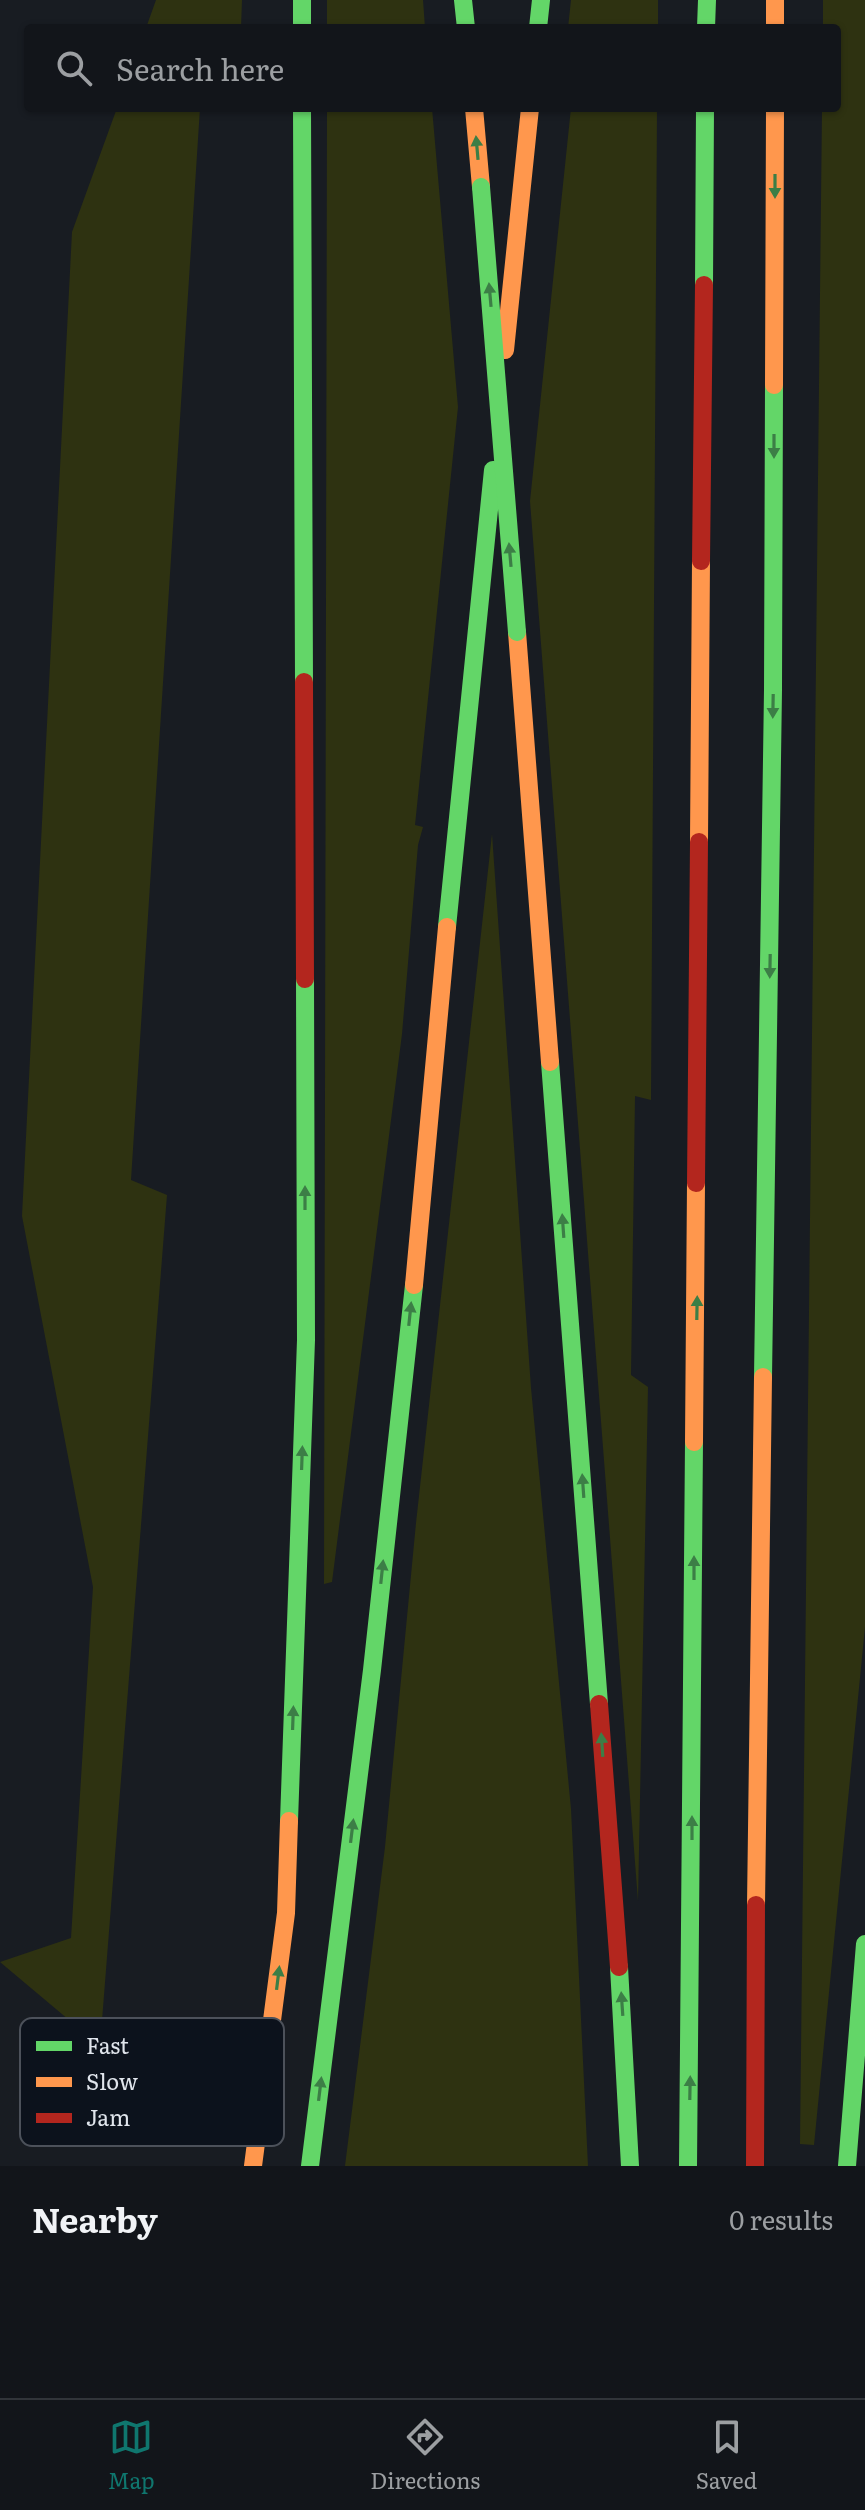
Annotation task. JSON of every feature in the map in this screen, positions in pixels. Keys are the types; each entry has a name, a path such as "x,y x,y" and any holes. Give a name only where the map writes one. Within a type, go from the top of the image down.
{"highway":[{"path":"302,0 302,24"},
{"path":"463,0 466,24"},
{"path":"538,24 541,0"},
{"path":"706,24 707,0"},
{"path":"775,0 775,24"},
{"path":"272,2018 286,1913 306,1340 302,112"},
{"path":"474,112 624,2032 630,2166"},
{"path":"310,2166 372,1670 415,1270 530,112"},
{"path":"688,2166 705,112"},
{"path":"755,2166 773,722 775,112"},
{"path":"847,2166 865,1944"},
{"path":"253,2166 256,2146"}],"green space":[{"path":"156,0 242,0 241,24 147,24"},
{"path":"327,0 423,0 425,24 327,24"},
{"path":"571,0 658,0 658,24 568,24"},
{"path":"823,0 865,0 865,1627 814,2145 800,2144 822,112 841,112 841,24 823,24"},
{"path":"116,112 200,112 131,1180 167,1195 102,2018 67,2018 0,1962 71,1938 93,1587 22,1216 72,232"},
{"path":"327,112 432,112 458,407 415,825 423,827 418,845 402,1034 332,1582 324,1584"},
{"path":"571,112 657,112 651,1100 635,1096 631,1375 648,1387 638,1901 530,501"},
{"path":"492,834 531,1388 571,1809 588,2166 345,2166 385,1847 416,1523"}],"traffic: fast":[{"path":"302,0 302,24"},
{"path":"463,0 466,24"},
{"path":"538,24 541,0"},
{"path":"706,24 707,0"},
{"path":"302,112 304,682"},
{"path":"704,285 705,112"},
{"path":"481,187 517,632"},
{"path":"763,1377 774,385"},
{"path":"447,927 493,470"},
{"path":"289,1821 306,1340 305,979"},
{"path":"550,1062 599,1704"},
{"path":"310,2166 372,1670 414,1285"},
{"path":"688,2166 694,1442"},
{"path":"847,2166 865,1944"},
{"path":"619,1967 630,2166"}],"traffic: slow":[{"path":"775,0 775,24"},
{"path":"474,112 481,187"},
{"path":"505,350 530,112"},
{"path":"774,385 775,112"},
{"path":"699,842 701,561"},
{"path":"517,632 550,1062"},
{"path":"414,1285 447,927"},
{"path":"694,1442 696,1183"},
{"path":"756,1905 763,1377"},
{"path":"272,2018 286,1913 289,1821"},
{"path":"253,2166 256,2146"}],"traffic: jam":[{"path":"701,561 704,285"},
{"path":"304,682 305,979"},
{"path":"696,1183 699,842"},
{"path":"599,1704 619,1967"},
{"path":"755,2166 756,1905"}]}
